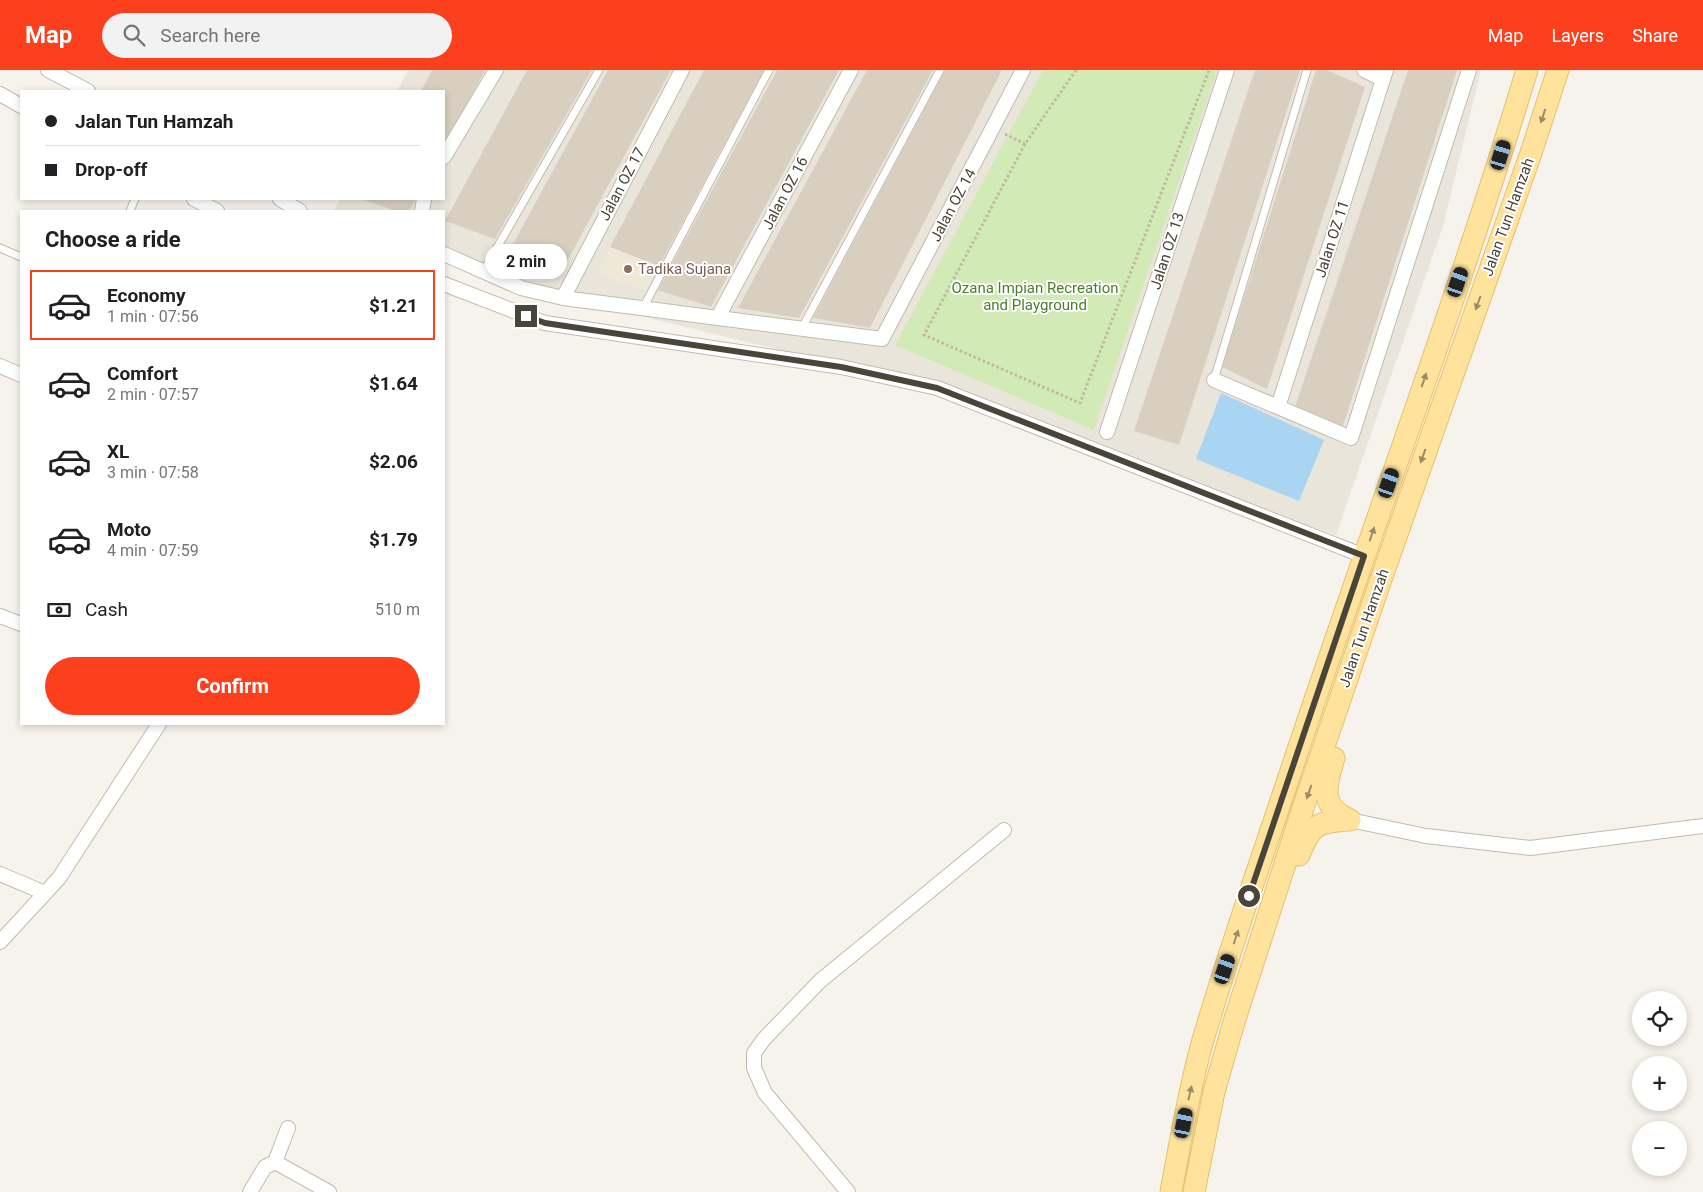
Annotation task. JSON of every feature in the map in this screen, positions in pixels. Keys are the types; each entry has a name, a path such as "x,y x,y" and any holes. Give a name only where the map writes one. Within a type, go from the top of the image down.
{"main road":[{"name":"Jalan Tun Hamzah","path":"1171,1192 1200,1050 1219,988 1364,556 1496,172 1527,70"},
{"name":"Jalan Tun Hamzah","path":"1194,1192 1214,1092 1247,981 1378,588 1531,153 1558,70"},
{"path":"1350,820 1339,815 1330,807 1326,789 1355,685 1378,588"},
{"path":"1247,981 1306,836 1314,827 1321,824 1350,820"},
{"path":"1203,1192 1214,1092"}],"street":[{"path":"48,70 86,90"},
{"path":"445,155 496,70"},
{"name":"Jalan OZ 17","path":"563,298 682,70"},
{"name":"Jalan OZ 16","path":"718,317 851,70"},
{"name":"Jalan OZ 14","path":"802,328 882,339 1023,70"},
{"name":"Jalan OZ 13","path":"1107,432 1227,70"},
{"path":"1364,70 1384,75"},
{"path":"1214,380 1351,438 1469,70"},
{"name":"Jalan OZ 11","path":"1278,407 1384,75"},
{"path":"0,94 20,105"},
{"path":"196,200 216,210"},
{"path":"282,200 298,210"},
{"path":"445,254 521,288 563,298 802,328"},
{"path":"445,284 545,323 841,367 937,388 1364,556"},
{"path":"0,366 20,375"},
{"path":"0,616 20,624"},
{"path":"0,942 59,878 158,725"},
{"path":"1350,820 1426,836 1530,848 1703,826"},
{"path":"848,1192 765,1093 754,1068 754,1054 764,1039 820,981 1004,830"},
{"path":"0,874 45,893"},
{"path":"250,1192 265,1167 275,1162 288,1128"},
{"path":"275,1162 329,1192"}],"lane":[{"path":"483,272 599,70"},
{"path":"642,308 769,70"},
{"path":"802,328 940,70"},
{"path":"1214,380 1307,70"},
{"path":"0,248 20,257"}],"path":[{"path":"1076,70 1025,144 924,335 1080,402 1209,70"},
{"path":"993,128 1025,144"}],"shaded area":[{"path":"408,70 1481,70 1443,226 1336,535 1101,457 875,371 563,297 445,252 445,210 334,210 340,200 445,200 445,90 398,90"},
{"name":"Tadika Sujana","path":"610,247 659,266 645,291 597,273"}],"green space":[{"name":"Ozana Impian Recreation and Playground","path":"1043,70 1217,70 1094,430 895,345"}],"water":[{"path":"1221,393 1324,440 1299,501 1196,459"}],"building":[{"path":"432,70 485,70 445,144 445,90 422,90"},
{"path":"527,70 592,70 495,239 445,221"},
{"path":"608,70 671,70 565,265 513,244"},
{"path":"704,70 764,70 659,266 610,247"},
{"path":"777,70 839,70 711,307 658,290"},
{"path":"867,70 933,70 799,318 738,308"},
{"path":"945,70 1002,70 870,328 813,318"},
{"path":"1255,70 1300,70 1179,445 1134,431"},
{"path":"1316,70 1327,70 1365,87 1267,389 1222,367"},
{"path":"1408,70 1457,70 1343,426 1295,407"},
{"path":"364,200 415,200 410,210 393,210"}],"place":[{"name":"Tadika Sujana","path":"628,269"}],"route":[{"path":"526,316 545,323 841,367 937,388 1364,556 1249,896"}]}
